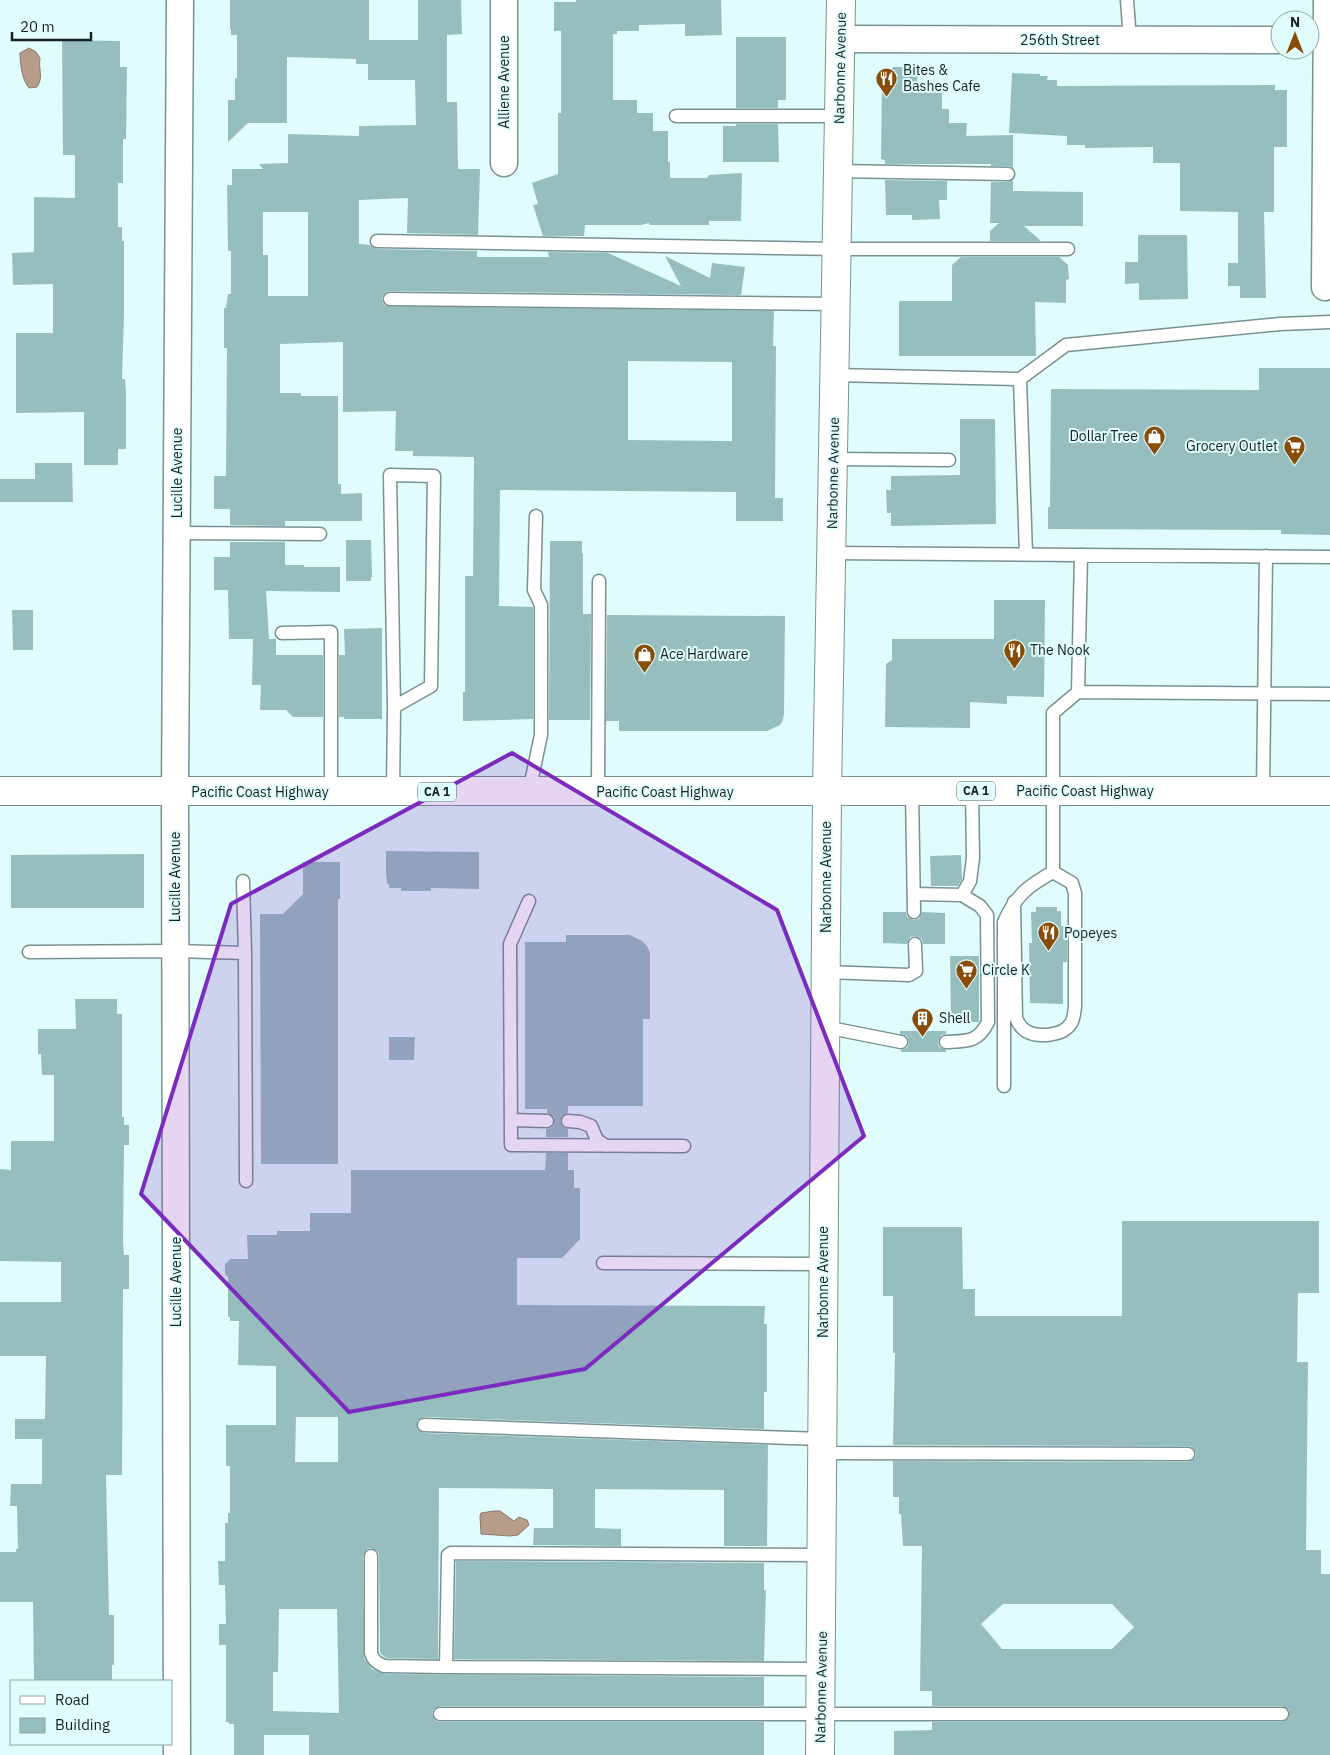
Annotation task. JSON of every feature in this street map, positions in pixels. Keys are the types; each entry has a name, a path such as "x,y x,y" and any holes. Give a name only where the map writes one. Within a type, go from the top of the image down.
{"main road":[{"name":"Narbonne Avenue","path":"820,1755 827,791 841,0"},
{"name":"Pacific Coast Highway","path":"0,791 1330,791"}],"street":[{"name":"Lucille Avenue","path":"177,1755 175,792 180,0"},
{"name":"Alliene Avenue","path":"504,0 504,163"},
{"path":"1325,288 1322,40 1327,0"},
{"name":"256th Street","path":"841,39 1270,40"}],"lane":[{"path":"1127,0 1130,40"},
{"path":"676,116 839,116"},
{"path":"838,171 1008,174"},
{"path":"377,241 837,249 1068,249"},
{"path":"390,299 836,304"},
{"path":"834,375 1020,379 1066,345 1280,324 1330,322"},
{"path":"1020,379 1026,554"},
{"path":"833,459 949,460"},
{"path":"393,792 394,707 390,475 434,476 431,686 394,707"},
{"path":"529,792 541,735 541,605 534,590 536,516"},
{"path":"176,533 320,534"},
{"path":"831,554 1330,557"},
{"path":"1078,692 1081,555"},
{"path":"1264,791 1266,556"},
{"path":"598,581 598,792"},
{"path":"282,633 331,632 331,792"},
{"path":"1053,872 1054,791 1052,713 1078,692 1330,694"},
{"path":"912,791 914,912"},
{"path":"962,895 970,881 973,858 972,791"},
{"path":"1004,1086 1004,922 1014,902 1022,892 1033,883 1053,872"},
{"path":"1014,902 1016,1018 1025,1030 1032,1033 1044,1035 1065,1030 1071,1024 1075,1007 1075,893 1072,883 1053,872"},
{"path":"243,881 246,1181"},
{"path":"914,894 962,895 980,906 987,915 988,1022 978,1036 968,1041 946,1042"},
{"path":"529,901 510,944 511,1146 684,1146"},
{"path":"826,972 909,975 916,971 915,944"},
{"path":"29,952 175,951 245,953"},
{"path":"825,1026 901,1042"},
{"path":"511,1120 547,1121"},
{"path":"568,1121 580,1122 590,1126 598,1140 606,1146"},
{"path":"602,1264 824,1264"},
{"path":"424,1425 822,1446 1188,1454"},
{"path":"446,1667 448,1555 451,1553 822,1555"},
{"path":"371,1556 371,1653 373,1659 378,1664 384,1666 821,1669"},
{"path":"440,1714 1282,1714"}],"highlighted area":[{"path":"512,753 777,910 864,1136 585,1369 349,1412 141,1194 231,904"}],"shaded area":[{"path":"29,48 36,52 40,58 40,76 37,87 29,88 23,76 20,53"},
{"path":"500,1511 514,1521 519,1517 527,1520 529,1525 518,1535 481,1534 481,1513"}],"building":[{"path":"230,0 369,0 369,40 418,40 418,0 461,0 462,34 447,35 447,102 457,102 458,169 480,169 478,235 407,233 408,198 359,200 359,244 370,245 377,249 477,251 477,257 549,257 548,252 608,253 681,286 665,256 710,278 712,263 745,267 741,295 390,291 386,292 382,298 386,306 774,311 773,346 776,346 775,498 783,498 783,521 736,521 736,492 500,490 499,606 533,607 533,719 463,721 463,692 465,692 465,576 473,576 474,457 413,456 413,451 395,451 396,411 343,412 343,342 280,344 280,393 301,393 301,396 338,396 338,484 341,484 341,494 362,493 362,521 285,521 285,526 230,525 230,509 214,509 214,476 226,476 227,348 224,348 224,308 226,308 228,294 231,294 231,251 228,251 227,185 232,185 232,169 263,169 259,164 288,163 288,134 359,136 359,126 416,125 415,80 368,80 368,64 356,64 356,59 287,57 287,123 248,123 228,142 228,100 235,100 235,78 237,78 237,35 231,35","holes":["263,212 308,212 308,296 268,296 268,255 263,255","628,361 732,362 732,441 628,440"]},
{"path":"576,0 721,0 722,35 685,36 685,24 639,25 639,31 617,31 617,34 613,34 613,100 637,100 637,113 653,113 653,131 668,131 670,178 707,178 709,175 742,173 741,221 709,221 709,225 650,225 649,223 641,225 585,225 584,236 543,236 533,205 538,204 532,183 558,174 558,113 561,113 561,31 554,31 554,2 576,2"},
{"path":"736,37 786,37 786,100 778,100 778,108 736,108"},
{"path":"62,40 120,41 120,67 127,67 126,139 123,139 123,183 118,183 118,227 122,227 122,241 124,241 122,379 125,379 126,392 126,449 118,449 118,465 84,465 84,412 16,413 16,333 53,333 53,284 13,285 12,253 34,252 34,197 75,198 75,155 63,155"},
{"path":"893,67 918,67 917,85 940,86 940,90 942,90 942,109 949,109 949,123 967,123 966,136 1013,135 1013,168 1009,166 991,166 991,164 885,164 885,160 881,159 882,79"},
{"path":"1012,73 1048,76 1047,80 1057,80 1057,86 1275,85 1275,90 1287,90 1287,147 1274,147 1274,212 1264,212 1266,298 1240,298 1240,286 1228,286 1228,263 1238,263 1238,212 1180,211 1180,163 1153,163 1153,147 1085,148 1085,145 1067,145 1067,136 1009,133"},
{"path":"736,124 778,124 779,162 723,162 723,126 736,126"},
{"path":"885,180 947,181 947,200 939,200 940,219 912,220 912,215 886,215"},
{"path":"1013,180 1013,191 1083,192 1083,226 1024,226 1041,241 990,241 990,231 999,223 990,223 991,182 1008,182"},
{"path":"1138,235 1187,235 1188,299 1139,300 1139,283 1125,284 1125,262 1138,262"},
{"path":"961,257 1059,257 1068,265 1069,279 1066,280 1066,303 1035,302 1036,356 899,356 899,301 952,301 952,265"},
{"name":"Dollar Tree","path":"1259,368 1330,368 1330,535 1281,534 1281,530 1048,529 1048,507 1050,507 1051,389 1259,390"},
{"path":"960,419 995,419 996,524 891,526 891,513 887,513 886,490 891,490 891,476 960,475"},
{"path":"35,463 72,463 73,502 0,502 0,479 35,479"},
{"path":"346,540 371,540 371,581 346,581"},
{"path":"550,541 582,541 583,614 591,614 590,720 549,720"},
{"path":"230,542 285,542 285,565 340,567 340,592 266,591 269,639 276,639 276,655 323,655 323,717 293,717 286,710 260,710 261,685 252,685 253,639 229,639 228,590 214,590 214,557 230,557"},
{"path":"994,600 1045,600 1044,697 1007,696 1007,704 970,702 970,728 885,727 886,664 892,660 892,639 994,639"},
{"path":"12,610 33,610 33,650 13,650"},
{"path":"607,615 785,616 784,714 780,725 767,731 619,731 619,721 606,721"},
{"path":"382,628 382,719 344,719 344,717 339,717 339,655 345,655 344,629"},
{"path":"386,851 479,852 479,889 431,888 431,891 401,891 401,888 389,888 386,872"},
{"path":"144,854 144,908 11,908 11,855"},
{"path":"961,855 962,879 958,886 931,886 930,856"},
{"path":"303,862 340,862 340,899 338,899 338,1164 261,1164 260,914 283,914 303,894"},
{"name":"Popeyes","path":"1036,907 1057,907 1057,911 1061,911 1061,926 1067,926 1067,962 1063,962 1063,1004 1030,1003 1029,943 1032,943 1031,912 1036,912"},
{"path":"883,912 906,912 907,917 914,920 919,919 922,912 945,913 945,944 923,944 922,939 915,936 910,937 907,944 883,943"},
{"path":"566,935 630,935 647,946 650,953 650,1019 643,1019 643,1106 568,1106 568,1113 562,1116 560,1121 563,1127 568,1129 568,1137 546,1137 546,1129 554,1125 554,1117 547,1113 547,1109 525,1109 525,942 566,942"},
{"name":"Circle K","path":"950,956 979,956 979,1022 951,1022"},
{"path":"75,999 117,999 117,1014 122,1014 122,1117 124,1117 124,1125 129,1125 129,1145 124,1145 123,1242 124,1255 129,1255 129,1289 123,1289 122,1475 106,1475 109,1615 114,1615 114,1665 112,1665 112,1680 34,1680 33,1602 0,1602 0,1552 16,1552 16,1549 18,1549 17,1506 10,1506 11,1484 42,1484 42,1439 15,1439 15,1419 45,1419 46,1356 0,1356 0,1302 61,1302 61,1262 0,1261 0,1169 11,1170 11,1141 54,1141 54,1075 42,1075 41,1054 38,1054 38,1029 76,1029"},
{"name":"Shell","path":"900,1031 946,1031 946,1034 941,1035 938,1042 939,1047 946,1050 946,1052 901,1052 901,1050 907,1048 909,1043 907,1036 900,1034"},
{"path":"389,1037 415,1037 414,1060 389,1060"},
{"path":"546,1153 568,1153 568,1170 574,1170 574,1188 580,1188 580,1239 562,1258 517,1258 517,1305 765,1306 764,1324 767,1324 767,1392 764,1392 764,1429 424,1417 417,1421 417,1429 424,1433 768,1445 767,1546 724,1546 724,1490 595,1489 595,1528 621,1529 621,1546 533,1545 534,1528 553,1528 553,1489 439,1488 438,1659 386,1658 380,1653 379,1556 378,1552 371,1548 367,1549 363,1556 364,1658 372,1669 384,1674 764,1677 764,1706 440,1706 433,1710 432,1714 436,1721 440,1722 764,1722 764,1755 309,1755 309,1735 264,1735 264,1755 234,1755 234,1724 226,1722 226,1645 219,1645 219,1624 226,1624 225,1585 219,1585 218,1561 225,1561 225,1523 228,1523 228,1513 230,1513 230,1466 226,1466 226,1425 276,1425 276,1366 238,1365 239,1321 230,1321 230,1317 228,1317 228,1277 225,1274 225,1264 231,1259 248,1259 247,1235 277,1235 277,1231 310,1231 310,1213 351,1213 351,1170 545,1170","holes":["296,1417 338,1417 338,1462 295,1462","279,1609 337,1609 339,1713 273,1711 273,1672 278,1672"]},
{"path":"1122,1221 1319,1221 1319,1293 1298,1293 1297,1362 1308,1362 1306,1550 1321,1550 1321,1574 1330,1574 1330,1755 894,1755 894,1731 932,1730 932,1722 1282,1722 1289,1718 1289,1710 1282,1706 932,1706 932,1691 920,1691 922,1546 903,1546 899,1497 893,1497 893,1461 1188,1462 1195,1458 1196,1454 1192,1447 1188,1446 893,1445 895,1353 893,1353 893,1296 883,1296 883,1227 962,1227 963,1289 975,1289 975,1316 1122,1316","holes":["1003,1604 1112,1604 1134,1627 1112,1649 1002,1649 981,1624"]},
{"path":"456,1561 764,1563 764,1590 766,1590 764,1661 454,1659"}],"place":[{"name":"Bites & Bashes Cafe","path":"887,97"},
{"name":"Dollar Tree","path":"1154,455"},
{"name":"Grocery Outlet","path":"1294,465"},
{"name":"The Nook","path":"1014,669"},
{"name":"Ace Hardware","path":"644,673"},
{"name":"Popeyes","path":"1048,952"},
{"name":"Circle K","path":"966,989"},
{"name":"Shell","path":"923,1037"}]}
